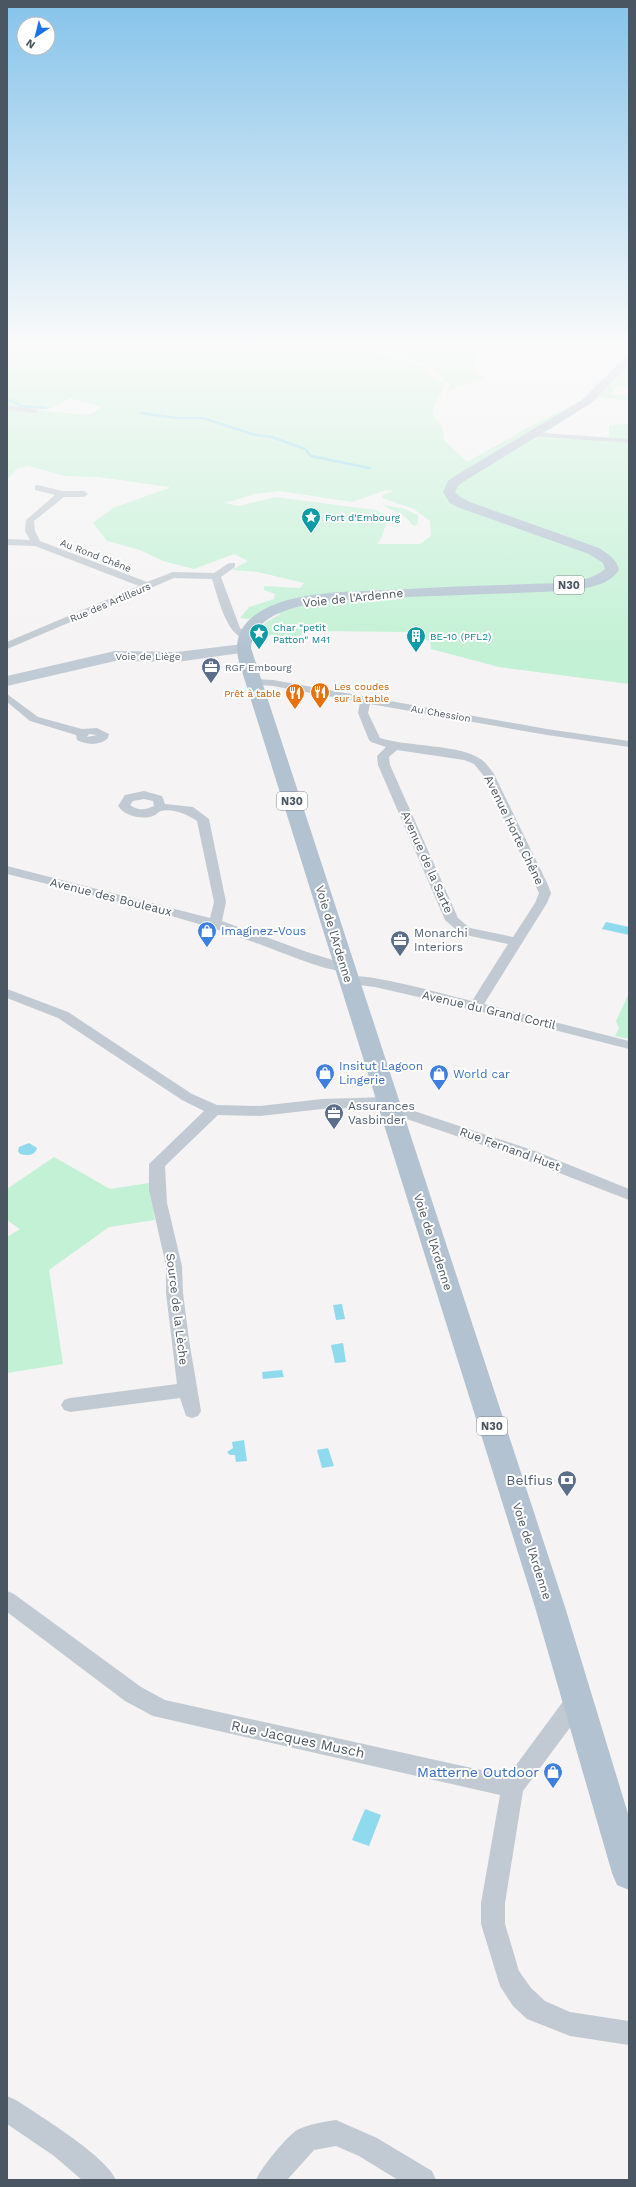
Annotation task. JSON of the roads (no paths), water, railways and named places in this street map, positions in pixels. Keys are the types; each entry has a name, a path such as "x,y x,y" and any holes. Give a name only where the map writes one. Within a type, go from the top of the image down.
{"main road":[{"name":"Voie de l'Ardenne","path":"514,445 459,479 449,489 450,494 455,500 475,509 594,551 606,558 611,564 612,570 608,576 597,581 563,586 366,595 308,601 285,607 263,616 253,624 244,642 253,682 370,1045 388,1106 546,1592 629,1873"}],"street":[{"path":"38,488 62,494 84,494"},
{"path":"36,543 30,531 30,520 62,494"},
{"name":"Au Rond Chêne","path":"7,542 36,543 148,586"},
{"path":"232,565 216,576 235,628 244,642"},
{"name":"Rue des Artilleurs","path":"7,646 173,575 216,576"},
{"name":"Voie de Liège","path":"7,681 115,656 177,657 244,642"},
{"name":"Au Chession","path":"253,682 273,683 547,732 629,744"},
{"path":"7,697 34,719 82,733"},
{"name":"Avenue Horte Chêne","path":"366,699 363,713 376,740 395,746 456,755 478,762 488,774 545,893 541,903 476,1006"},
{"name":"Avenue de la Sarte","path":"395,746 383,756 384,765 452,920 466,931 516,942"},
{"path":"160,806 189,810 203,819 220,902 215,923"},
{"name":"Avenue des Bouleaux","path":"7,870 215,923 302,955 346,974"},
{"name":"Avenue du Grand Cortil","path":"346,974 375,984 476,1006 629,1045"},
{"path":"7,993 63,1015 187,1097 214,1110 260,1111 337,1103 388,1106"},
{"name":"Rue Fernand Huet","path":"388,1106 476,1136 629,1195"},
{"name":"Source de la Lèche","path":"192,1411 187,1390 174,1294 174,1268 159,1203 156,1176 157,1164 214,1110"},
{"path":"70,1405 187,1390"},
{"name":"Rue Jacques Musch","path":"7,1600 133,1694 160,1710 513,1787"},
{"path":"578,1700 559,1721 529,1767 513,1787 493,1903 493,1924 509,1978 522,1997 536,2010 570,2024 629,2033"},
{"path":"7,2109 63,2147 103,2180"},
{"path":"269,2180 305,2140 319,2135 336,2133 368,2147 423,2180"}],"water":[{"path":"606,922 629,927 629,935 602,929"},
{"path":"29,1143 37,1148 36,1151 33,1154 28,1155 20,1154 18,1151 19,1147"},
{"path":"342,1304 345,1319 336,1320 333,1305"},
{"path":"343,1343 346,1362 335,1363 331,1345"},
{"path":"282,1370 284,1377 263,1379 262,1372"},
{"path":"244,1440 247,1461 236,1462 235,1455 230,1455 227,1452 233,1448 232,1442"},
{"path":"328,1448 334,1466 322,1468 317,1450"},
{"path":"365,1809 381,1815 369,1846 352,1840"}],"waterway":[{"path":"294,445 305,449 311,456 369,468"}],"place":[{"name":"Fort d'Embourg","path":"311,534"},
{"name":"Char \"petit Patton\" M41","path":"259,650"},
{"name":"BE-10 (PFL2)","path":"416,653"},
{"name":"RGF Embourg","path":"211,684"},
{"name":"Les coudes sur la table","path":"320,709"},
{"name":"Prêt à table","path":"295,710"},
{"name":"Imaginez-Vous","path":"207,948"},
{"name":"Monarchi Interiors","path":"400,957"},
{"name":"Insitut Lagoon Lingerie","path":"325,1090"},
{"name":"World car","path":"439,1091"},
{"name":"Assurances Vasbinder","path":"334,1130"},
{"name":"Belfius","path":"567,1497"},
{"name":"Matterne Outdoor","path":"553,1789"}]}
